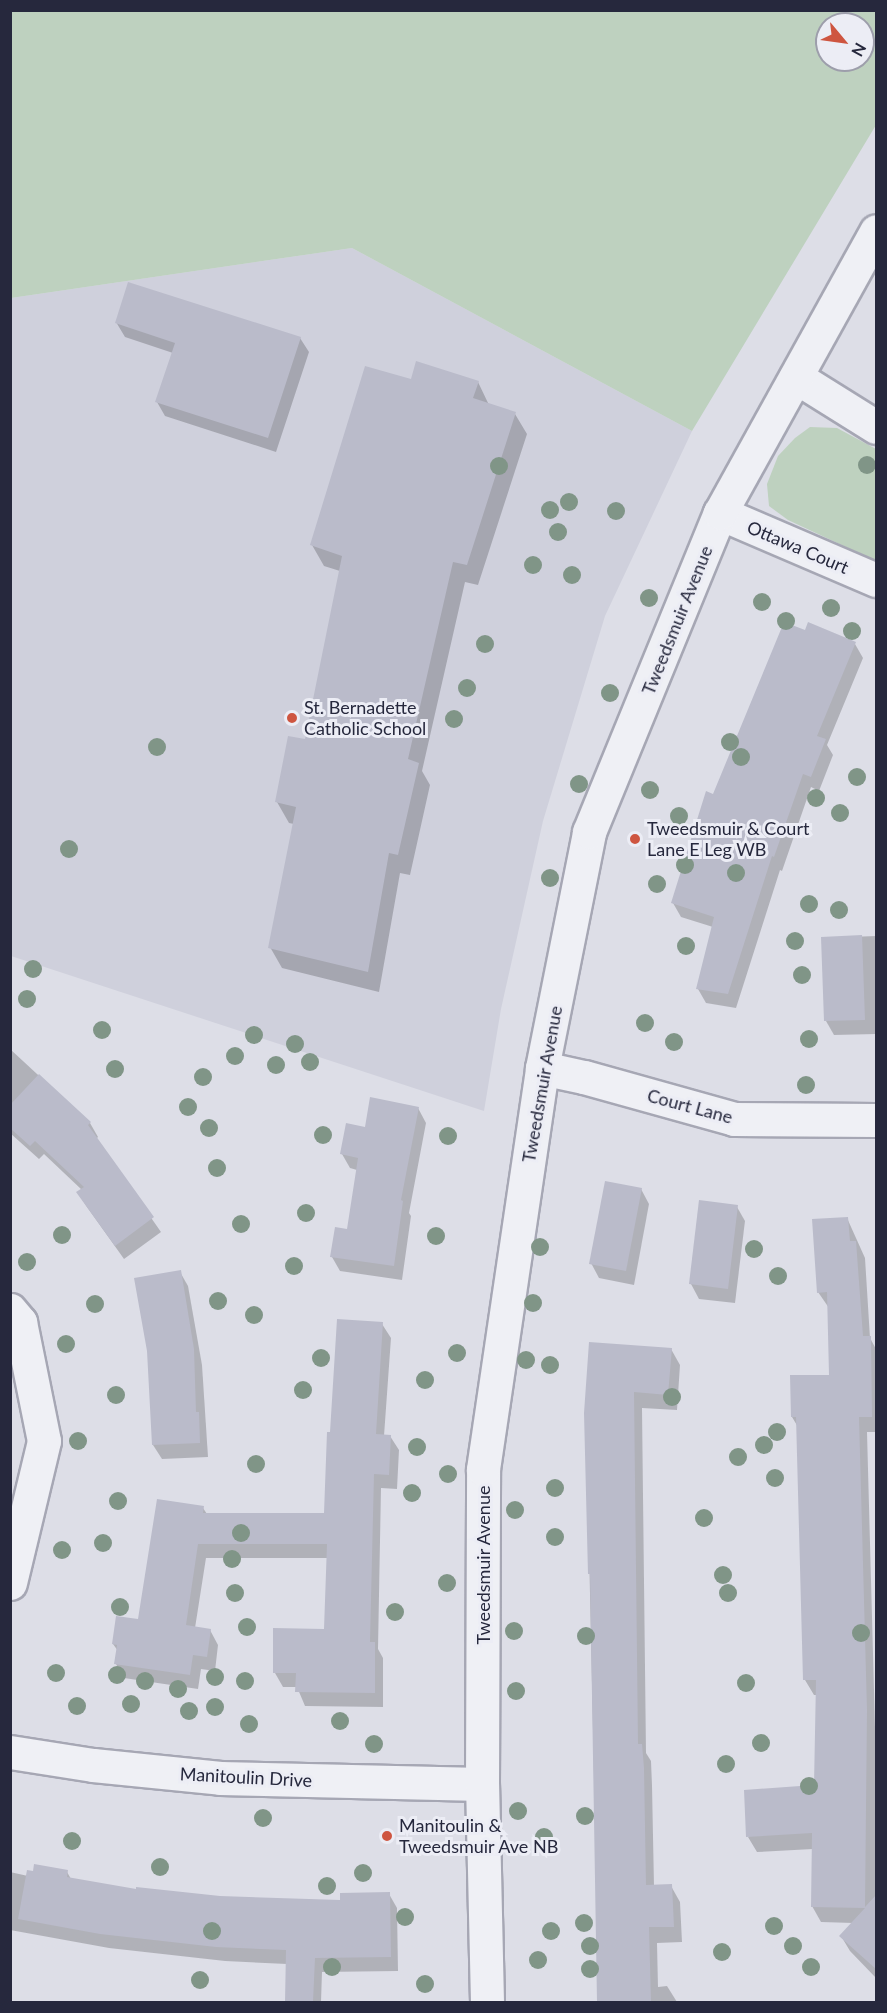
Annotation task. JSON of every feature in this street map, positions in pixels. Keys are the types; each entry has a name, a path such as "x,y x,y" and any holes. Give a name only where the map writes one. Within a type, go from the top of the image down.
{"street":[{"name":"Tweedsmuir Avenue","path":"487,2002 482,1784 483,1469 542,1068 589,832 720,513 876,231"},
{"path":"796,377 876,427"},
{"name":"Ottawa Court","path":"720,513 876,580"},
{"name":"Court Lane","path":"542,1068 584,1077 734,1119 876,1120"},
{"path":"10,1310 20,1322 44,1441 10,1583"},
{"name":"Manitoulin Drive","path":"10,1752 93,1765 220,1778 482,1784"}],"shaded area":[{"name":"St. Bernadette Catholic School","path":"352,248 692,431 605,616 543,821 501,1009 484,1111 11,956 11,298"}],"green space":[{"path":"11,10 876,11 876,125 692,431 352,248 11,298"},
{"path":"810,427 837,428 876,449 876,561 788,520 769,506 767,484 778,456 795,438"}],"building":[{"path":"128,282 301,337 268,438 155,402 175,343 115,323"},
{"path":"416,361 479,381 473,398 516,412 467,565 453,562 408,759 419,763 398,855 389,853 368,972 268,948 296,807 275,802 288,736 305,739 342,556 310,545 365,366 411,379"},
{"path":"784,622 805,630 808,622 856,642 817,736 826,739 811,777 803,774 774,857 772,856 728,994 696,989 714,917 671,903 706,791 713,794"},
{"path":"862,935 865,1020 824,1021 821,937"},
{"path":"39,1074 91,1122 88,1125 154,1217 115,1246 76,1192 84,1187 35,1141 30,1146 10,1128 10,1105"},
{"path":"370,1097 419,1107 401,1200 403,1201 394,1266 330,1257 335,1227 347,1229 358,1158 340,1154 346,1123 365,1127"},
{"path":"605,1181 642,1188 626,1271 589,1264"},
{"path":"699,1200 738,1205 728,1289 689,1284"},
{"path":"848,1217 850,1241 856,1241 863,1336 871,1336 872,1417 859,1417 867,1710 865,1907 876,1895 876,1969 839,1936 865,1908 811,1907 812,1833 746,1837 744,1790 814,1785 816,1680 803,1680 796,1417 791,1417 790,1375 829,1375 827,1292 817,1293 812,1219"},
{"path":"181,1270 194,1349 196,1412 199,1412 200,1443 152,1445 147,1351 134,1278"},
{"path":"337,1319 383,1322 376,1434 391,1435 389,1475 374,1474 370,1642 375,1642 375,1693 295,1692 296,1673 273,1673 273,1628 324,1629 327,1544 198,1544 186,1625 211,1629 207,1657 193,1655 190,1675 114,1664 117,1645 112,1644 116,1616 138,1619 157,1499 204,1506 203,1513 324,1513 327,1432 330,1432"},
{"path":"589,1342 672,1348 668,1395 634,1392 638,1744 642,1744 644,1768 646,1885 672,1884 674,1927 649,1927 651,2002 597,2002 590,1574 588,1574 584,1413"},
{"path":"34,1864 68,1870 67,1877 136,1889 136,1887 220,1896 340,1900 340,1893 390,1892 391,1957 315,1958 313,2002 285,2002 286,1950 216,1947 100,1934 18,1919 27,1870 33,1871"}],"place":[{"name":"St. Bernadette Catholic School","path":"292,718"},
{"name":"Tweedsmuir & Court Lane E Leg WB","path":"635,839"},
{"name":"Manitoulin & Tweedsmuir Ave NB","path":"387,1836"}]}
